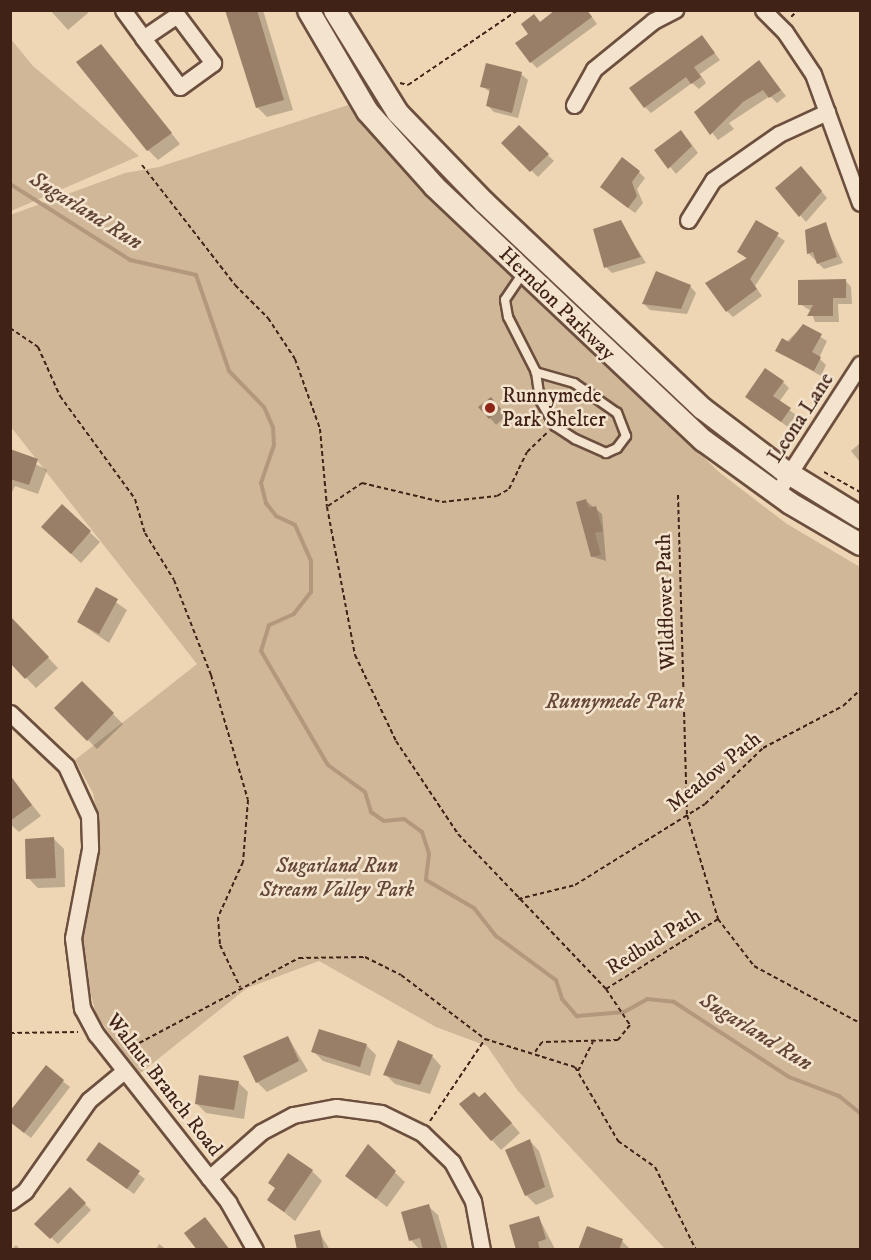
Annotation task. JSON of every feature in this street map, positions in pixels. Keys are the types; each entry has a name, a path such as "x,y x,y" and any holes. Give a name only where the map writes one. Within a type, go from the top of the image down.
{"main road":[{"name":"Herndon Parkway","path":"308,10 340,72 382,131 524,272 676,417 776,494 861,544"},
{"name":"Herndon Parkway","path":"334,10 379,87 432,151 653,364 722,425 789,474 861,517"}],"street":[{"path":"123,10 143,38 180,87 213,63 177,15 143,38"},
{"path":"574,105 594,69 653,21 675,10"},
{"path":"763,10 802,54 827,112 861,203"},
{"path":"688,220 713,180 779,134 827,112"},
{"name":"Leona Lane","path":"776,494 861,364"},
{"name":"Walnut Branch Road","path":"10,713 66,766 84,797 91,834 73,938 75,986 90,1026 209,1178 255,1250"},
{"path":"10,1202 25,1191 89,1100 124,1071"},
{"path":"209,1178 261,1132 313,1110 359,1108 422,1133 464,1180 482,1250"}],"lane":[{"path":"524,272 505,300 508,317 536,372 540,400 555,426 606,453 626,436 617,413 602,402 551,372 536,372"}],"path":[{"path":"379,87 390,80 408,85 519,10"},
{"path":"142,165 235,285 268,318 295,359 320,429 327,507 355,655 380,709 431,800 518,898 606,989 630,1024 618,1040 542,1042 535,1052"},
{"path":"10,328 38,347 60,396 135,499 145,533 174,580 211,675 248,800 243,862 218,917 220,945 240,987"},
{"path":"327,507 362,483 442,502 497,496 509,489 527,452 555,426"},
{"path":"824,472 861,492"},
{"name":"Wildflower Path","path":"678,495 687,815 718,919"},
{"name":"Meadow Path","path":"518,898 575,885 687,815 763,748 843,706 861,690"},
{"name":"Redbud Path","path":"606,989 718,919 754,966 861,1023"},
{"path":"127,1050 240,987 299,958 365,957 401,975 485,1039 535,1052 578,1072 618,1141 655,1167 696,1250"},
{"path":"10,1033 80,1032"},
{"path":"422,1133 485,1039"},
{"path":"578,1072 593,1042"}],"green space":[{"path":"10,38 33,66 139,156 11,211"},
{"name":"Runnymede Park","path":"348,105 388,152 719,472 787,524 860,567 860,1249 665,1249 518,1091 487,1046 436,1027 319,961 247,988 138,1075 96,1014 82,960 82,923 100,829 93,793 75,760 197,664 11,427 10,215 125,173 159,167"}],"building":[{"path":"225,10 257,10 284,100 256,108"},
{"path":"555,10 587,10 592,17 530,63 515,43 528,34 521,24 534,14 540,22"},
{"path":"702,35 715,53 694,67 701,77 691,84 686,77 644,108 629,88"},
{"path":"101,44 172,133 147,151 76,62"},
{"path":"759,60 781,90 769,98 763,90 743,102 710,135 694,112"},
{"path":"486,63 522,72 512,113 486,106 490,89 480,87"},
{"path":"519,125 549,154 530,172 501,143"},
{"path":"681,130 692,146 668,169 654,150"},
{"path":"622,157 640,171 632,182 637,196 628,208 600,187"},
{"path":"801,166 822,191 799,217 775,188"},
{"path":"621,220 641,257 604,268 593,229"},
{"path":"756,220 779,233 750,279 757,289 726,312 705,283 747,258 737,252"},
{"path":"826,222 837,257 817,264 813,252 807,254 805,230"},
{"path":"656,271 691,285 681,309 642,304"},
{"path":"846,279 846,298 833,298 833,316 807,316 813,305 798,305 798,280"},
{"path":"803,324 822,334 812,352 821,357 814,371 775,351 782,338 789,342"},
{"path":"765,368 784,381 773,396 791,408 781,422 745,397"},
{"name":"Runnymede Park Shelter","path":"491,397 501,409 489,419 478,407"},
{"path":"10,449 38,459 29,485 10,479"},
{"path":"586,499 589,508 596,506 603,531 595,533 601,555 591,557 576,502"},
{"path":"62,504 91,531 71,554 41,527"},
{"path":"96,587 118,599 99,634 77,622"},
{"path":"10,616 49,657 25,679 10,663"},
{"path":"82,681 114,713 87,741 54,708"},
{"path":"10,775 32,805 10,821"},
{"path":"54,837 56,878 26,879 25,839"},
{"path":"319,1029 367,1044 360,1067 311,1052"},
{"path":"288,1036 299,1061 256,1083 243,1056"},
{"path":"398,1040 433,1055 420,1085 383,1075"},
{"path":"46,1065 64,1080 24,1133 10,1122 10,1111"},
{"path":"199,1075 239,1081 234,1110 195,1104"},
{"path":"474,1092 479,1097 485,1092 512,1123 491,1141 459,1104"},
{"path":"530,1139 545,1187 525,1196 505,1150"},
{"path":"99,1142 140,1171 127,1189 86,1160"},
{"path":"368,1144 396,1171 376,1199 345,1176"},
{"path":"288,1153 313,1170 284,1212 267,1200 275,1188 268,1183"},
{"path":"70,1187 86,1203 50,1239 34,1224"},
{"path":"429,1204 442,1250 423,1250 420,1238 409,1241 401,1212"},
{"path":"539,1216 546,1239 538,1242 540,1250 516,1250 509,1225"},
{"path":"205,1217 230,1250 197,1250 184,1233"},
{"path":"587,1226 623,1239 619,1250 578,1250"},
{"path":"320,1230 324,1250 297,1250 294,1235"}],"waterway":[{"name":"Sugarland Run","path":"10,184 130,260 196,275 229,371 264,407 273,427 274,445 261,483 266,503 276,516 295,525 311,561 311,592 294,614 269,625 261,651 328,765 365,792 371,812 384,821 404,819 422,832 429,854 426,880 474,908 496,936 556,980 562,999 577,1016 624,1012 647,999 674,1002 789,1077 839,1096 860,1113"}],"place":[{"name":"Runnymede Park Shelter","path":"490,408"}],"park label":[{"name":"Sugarland Run Stream Valley Park","path":"337,878"}]}
